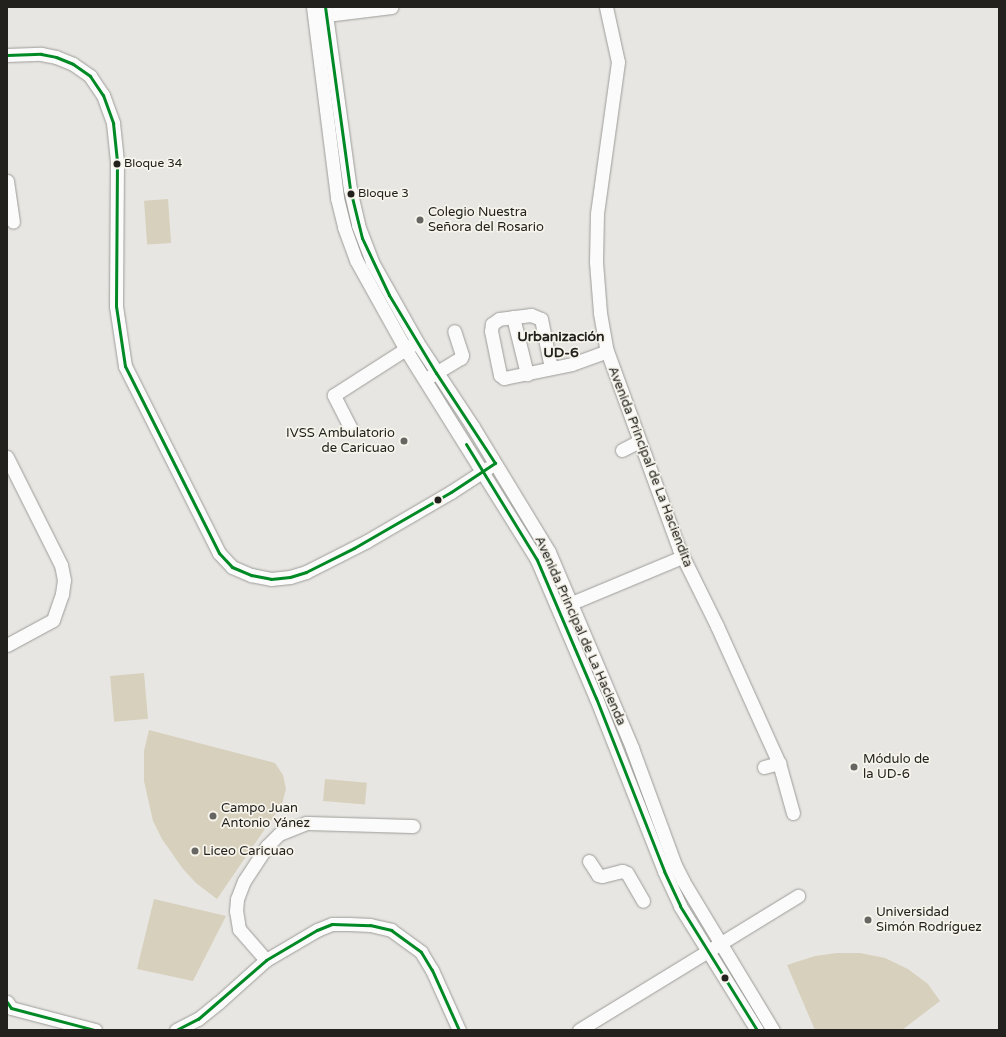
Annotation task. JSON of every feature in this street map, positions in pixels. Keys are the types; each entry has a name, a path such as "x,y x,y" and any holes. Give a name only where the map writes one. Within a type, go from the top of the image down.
{"street":[{"path":"320,11 391,7"},
{"name":"Avenida Principal de La Haciendita","path":"606,7 622,62 597,214 597,276 600,313 607,351 638,442 682,557 711,628 779,763 793,813"},
{"name":"Avenida Principal de La Hacienda","path":"320,11 350,189 358,225 378,275 436,373 495,463 549,552 565,606 574,645 677,884 773,1030"},
{"name":"Avenida Principal de La Hacienda","path":"320,11 337,198 344,227 356,260 424,380 526,540 586,639 632,748 672,858 680,906 757,1030"},
{"path":"7,55 41,54 56,57 73,64 90,76 103,95 113,123 117,162 116,306 125,366 219,553 232,567 252,575 271,579 290,577 306,572 367,541 495,463"},
{"path":"7,181 13,222"},
{"path":"551,368 541,319 531,315 499,319 492,324 491,328 500,375 508,378 572,364 607,351"},
{"path":"513,317 527,374"},
{"path":"424,380 460,358 462,355 454,331"},
{"path":"351,429 334,395 417,342"},
{"path":"622,450 638,442"},
{"path":"7,645 53,620 61,599 64,580 61,565 8,457"},
{"path":"565,606 682,557"},
{"path":"574,645 586,639"},
{"path":"764,767 779,763"},
{"path":"266,960 239,929 236,911 237,899 244,881 267,846 279,834 306,822 413,826"},
{"path":"589,861 598,874 602,876 622,871 627,873 643,900"},
{"path":"579,1030 798,896"},
{"path":"176,1030 198,1019 266,960 317,930 332,924 370,925 391,930 421,952 432,970 459,1030"},
{"path":"8,1006 95,1030"}],"shaded area":[{"path":"168,199 171,243 147,245 144,201"},
{"path":"144,673 148,719 114,722 110,676"},
{"name":"Campo Juan Antonio Yánez","path":"149,730 275,763 283,775 286,789 282,804 217,899 196,883 183,869 162,839 153,821 144,781 144,751"},
{"path":"325,779 367,783 365,805 323,801"},
{"path":"154,899 226,916 193,981 137,969"},
{"path":"837,953 860,953 885,958 908,969 928,984 940,1001 902,1030 815,1030 787,965 815,956"}],"transit line":[{"path":"7,55 41,54 56,57 73,64 90,76 103,95 113,123 117,162 116,306 125,366 219,553 232,567 251,575 271,579 290,577 306,572 354,548 451,492 495,463 436,373 389,295 362,238 350,189 325,7"},
{"path":"466,444 537,560 596,698 664,871 680,906 757,1030"},
{"path":"176,1030 198,1019 266,960 317,930 332,924 370,925 391,930 421,952 432,970 459,1030"},
{"path":"7,1002 11,1008 95,1030"}],"place":[{"name":"Bloque 34","path":"117,164"},
{"name":"Bloque 3","path":"351,194"},
{"name":"Colegio Nuestra Señora del Rosario","path":"420,220"},
{"name":"IVSS Ambulatorio de Caricuao","path":"404,441"},
{"name":"Módulo de la UD-6","path":"854,767"},
{"name":"Campo Juan Antonio Yánez","path":"213,816"},
{"name":"Liceo Caricuao","path":"195,851"},
{"name":"Universidad Simón Rodríguez","path":"868,920"}],"district":[{"name":"Urbanización UD-6","path":"561,346"}]}
